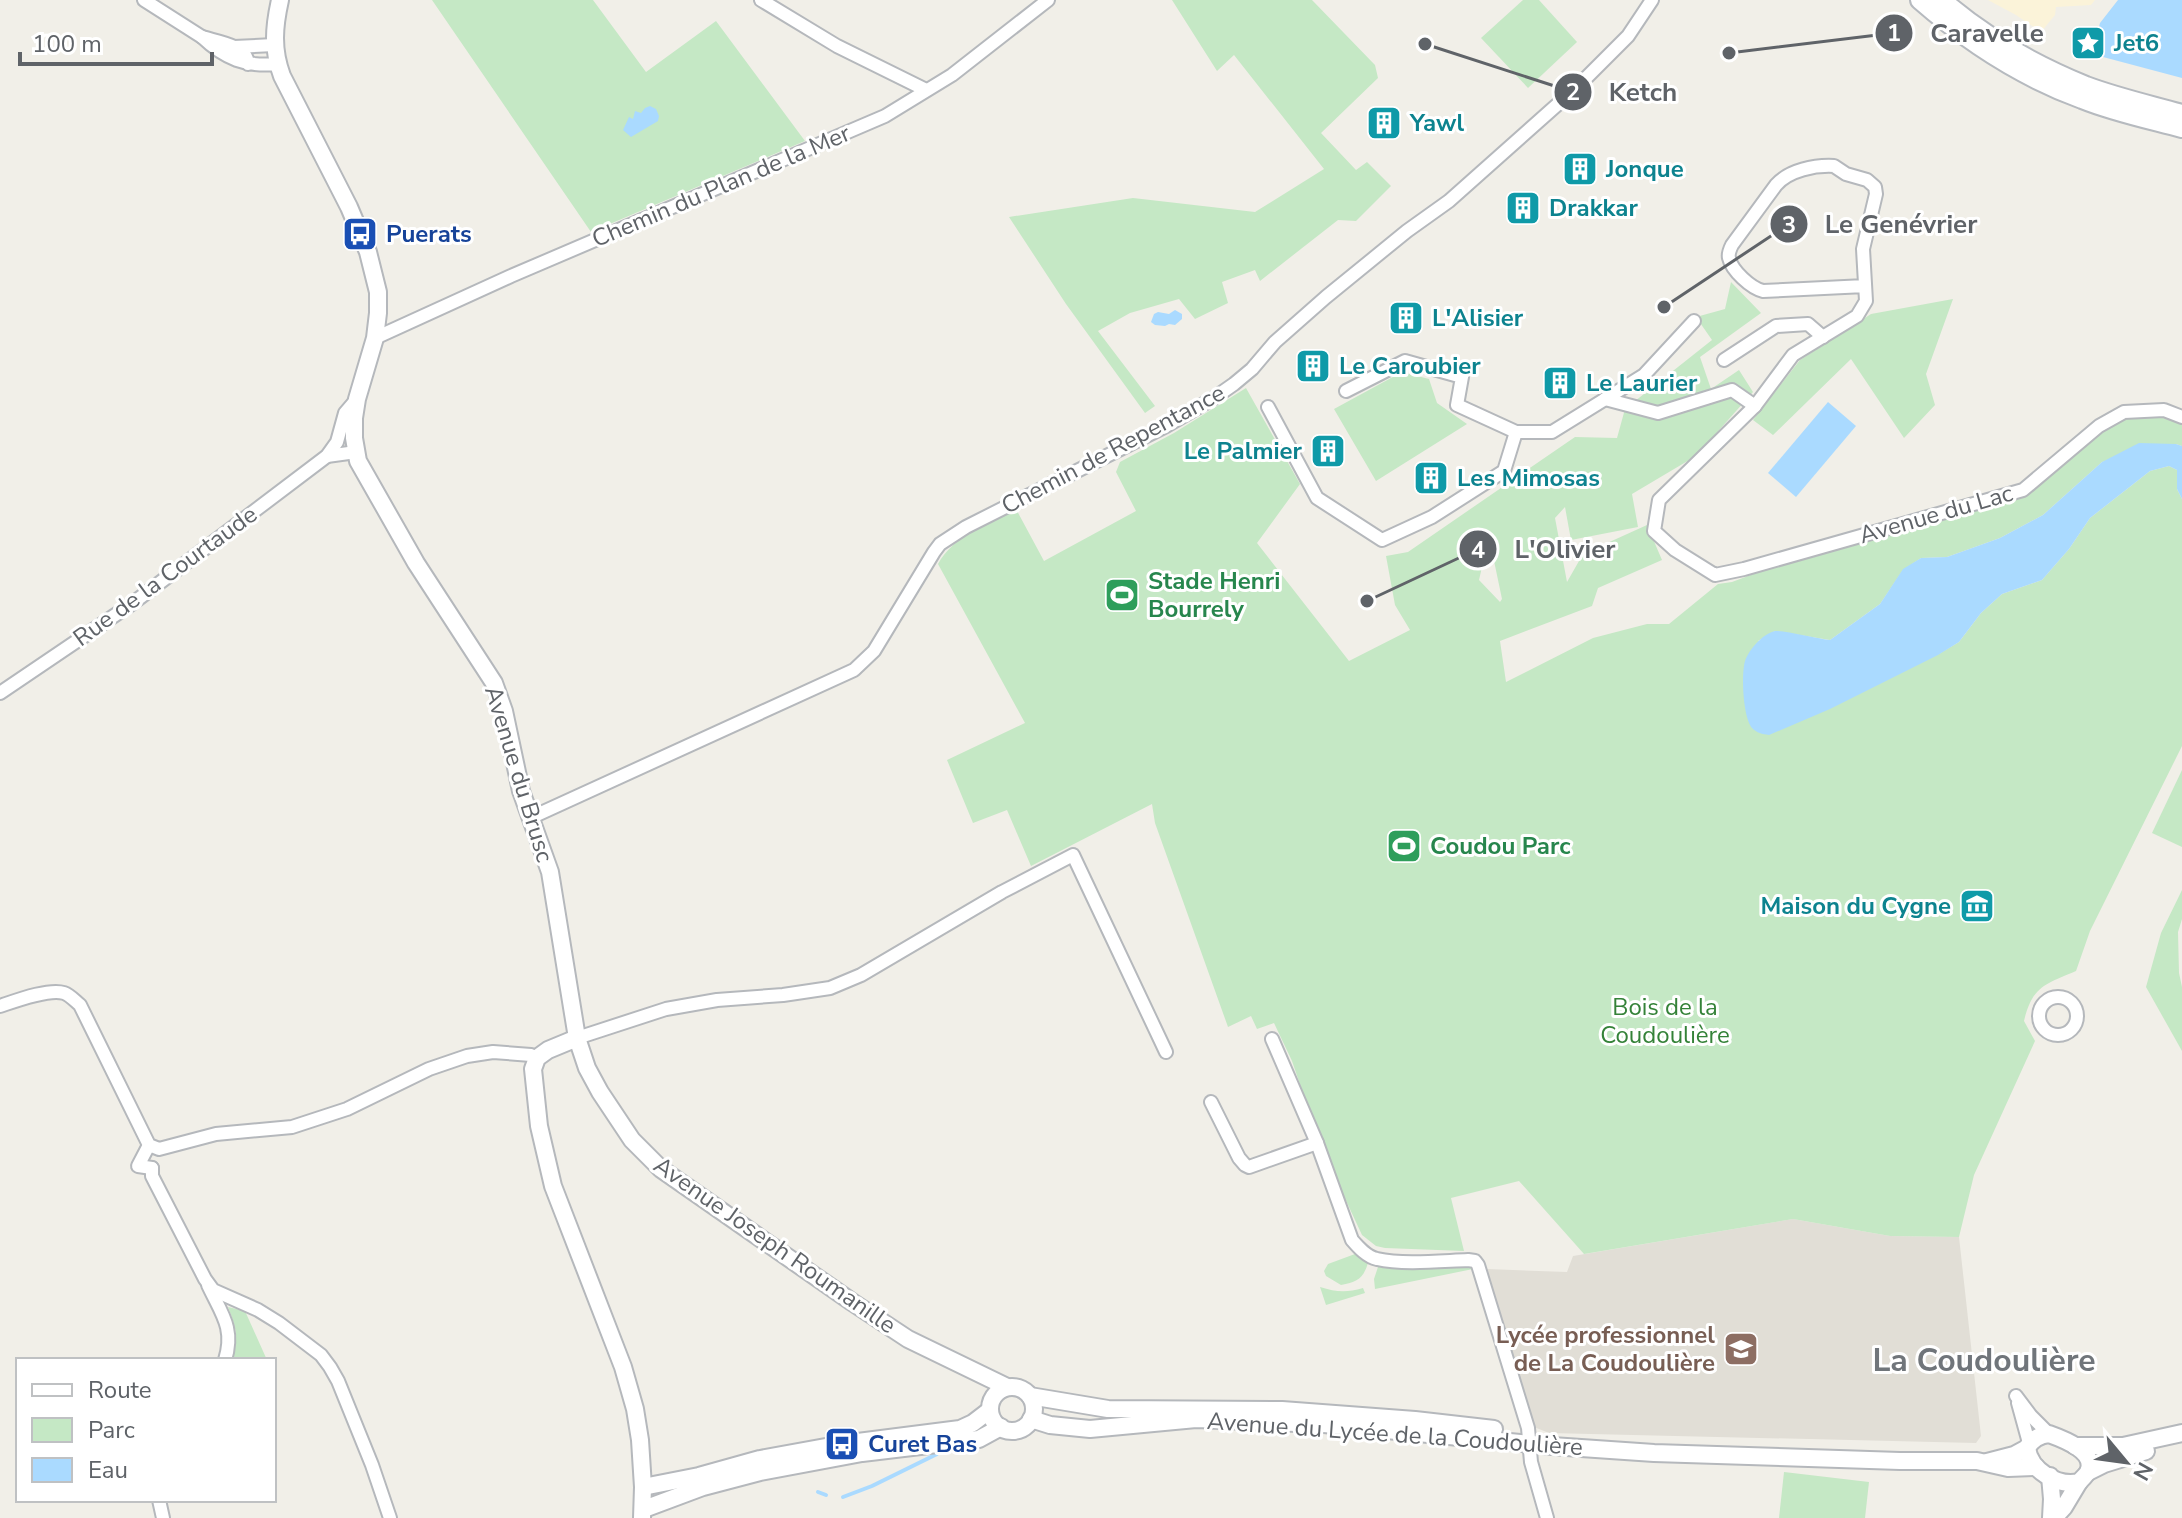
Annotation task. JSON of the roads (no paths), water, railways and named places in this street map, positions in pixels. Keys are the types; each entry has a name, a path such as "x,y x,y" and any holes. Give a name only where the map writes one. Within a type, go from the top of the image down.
{"main road":[{"path":"1920,0 1968,38 2036,79 2107,108 2182,128"},
{"path":"1942,0 2005,46 2043,66 2086,85 2182,114"}],"street":[{"path":"144,0 224,55 254,66 277,64"},
{"name":"Avenue du Brusc","path":"280,0 274,45 277,64 368,252 378,292 375,338 357,399 354,428 356,452 364,474 416,563 494,683 504,711 521,791 550,872 577,1038"},
{"path":"761,0 837,46 926,90"},
{"name":"Chemin du Plan de la Mer","path":"375,338 511,276 885,116 952,75 1048,0"},
{"name":"Chemin de Repentance","path":"530,818 854,670 874,651 940,544 966,527 1166,426 1234,384 1315,306 1449,201 1576,88 1628,36 1652,0"},
{"path":"202,37 242,51 248,64"},
{"path":"234,47 274,45"},
{"path":"1605,399 1658,413 1732,390 1755,406 1793,355 1860,312 1866,301 1863,249 1875,187 1867,180 1846,174 1834,166 1794,173 1781,179 1738,234 1730,251 1732,265 1750,286 1763,291 1865,287"},
{"path":"1346,391 1405,361 1462,377 1457,405 1516,432 1552,432 1644,375 1694,321"},
{"path":"1724,360 1776,326 1808,324 1823,337"},
{"name":"Rue de la Courtaude","path":"0,693 133,603 327,456 337,442 345,413 357,399"},
{"name":"Avenue du Lac","path":"1755,406 1659,500 1654,531 1675,550 1715,575 2023,490 2099,426 2124,412 2164,410 2182,417"},
{"path":"1268,407 1317,498 1382,540 1432,517 1504,471 1516,432"},
{"path":"337,442 344,440 356,452"},
{"name":"Rue de la Courtaude","path":"327,456 356,452"},
{"path":"1001,1427 979,1439 862,1453 760,1472 703,1487 643,1514 640,1440 635,1409 623,1367 553,1186 539,1126 533,1069 537,1058 577,1038 680,1006 830,988 861,975 1002,892 1073,855 1166,1052"},
{"path":"0,1006 57,992 66,993 80,1005 154,1147 152,1176 226,1323 230,1338 225,1358"},
{"name":"Avenue Joseph Roumanille","path":"577,1038 587,1068 614,1115 632,1140 661,1169 908,1339 1007,1387"},
{"name":"Avenue du Lycée de la Coudoulière","path":"1272,1039 1317,1143 1352,1240 1362,1251 1375,1259 1420,1262 1468,1260 1478,1265 1529,1438"},
{"path":"152,1168 138,1166 154,1147 216,1134 292,1127 347,1109 429,1069 467,1056 493,1052 537,1058"},
{"path":"1211,1102 1239,1158 1249,1167 1317,1143"},
{"path":"205,1279 213,1290 258,1310 321,1355 338,1381 390,1518"},
{"path":"643,1487 760,1459 842,1444 960,1429 973,1423 991,1405 1001,1390 1007,1387 1020,1388 1030,1396 1034,1408 1031,1419 1017,1430 996,1423 991,1405 990,1388 983,1376"},
{"name":"Avenue du Lycée de la Coudoulière","path":"1030,1396 1108,1409 1310,1412 1415,1420 1616,1450 1987,1462 2043,1472"},
{"path":"2060,1515 2084,1477 2090,1461 2075,1446 2049,1434 2016,1396 2030,1461 2043,1472 2067,1483 2084,1477 2104,1464 2182,1441"},
{"name":"Avenue du Lycée de la Coudoulière","path":"1031,1419 1050,1425 1090,1429 1196,1419 1529,1438"},
{"path":"2075,1446 2123,1446 2182,1433"},
{"path":"2028,1446 2041,1435 2049,1434"},
{"path":"1529,1438 1535,1476 1547,1518"},
{"name":"Avenue du Lycée de la Coudoulière","path":"1987,1462 2014,1455 2028,1446"},
{"path":"2043,1472 2060,1515"}],"water":[{"path":"2118,0 2182,0 2182,78 2088,53 2090,43 2095,43 2100,23"},
{"path":"650,106 656,109 658,121 631,137 623,130 629,117 633,119 635,111 641,113"},
{"path":"1175,310 1182,314 1182,319 1175,325 1155,325 1151,322 1158,312 1169,314"},
{"path":"1828,402 1856,426 1796,497 1768,473"},
{"path":"2139,443 2182,446 2182,499 2177,489 2177,470 2169,466 2150,471 2090,518 2042,580 2002,594 1981,613 1959,642 1830,709 1769,735 1752,728 1745,706 1744,667 1750,652 1765,635 1779,631 1830,640 1880,604 1903,569 1921,558 1947,557 2000,538 2043,515 2102,462"}],"waterway":[{"path":"843,1497 937,1454"},
{"path":"818,1492 826,1495"}],"place":[{"name":"Jet6","path":"2088,43"},
{"name":"Ketch","path":"1425,44"},
{"name":"Caravelle","path":"1729,53"},
{"name":"Yawl","path":"1384,123"},
{"name":"Jonque","path":"1580,169"},
{"name":"Drakkar","path":"1523,208"},
{"name":"Puerats","path":"360,234"},
{"name":"Le Genévrier","path":"1664,307"},
{"name":"L'Alisier","path":"1406,318"},
{"name":"Le Caroubier","path":"1313,366"},
{"name":"Le Laurier","path":"1560,383"},
{"name":"Le Palmier","path":"1328,451"},
{"name":"Les Mimosas","path":"1431,478"},
{"name":"Stade Henri Bourrely","path":"1122,595"},
{"name":"L'Olivier","path":"1367,601"},
{"name":"Coudou Parc","path":"1404,846"},
{"name":"Maison du Cygne","path":"1977,906"},
{"name":"Lycée professionnel de La Coudoulière","path":"1741,1349"},
{"name":"Curet Bas","path":"842,1444"}],"district":[{"name":"La Coudoulière","path":"1984,1360"}],"park label":[{"name":"Bois de la Coudoulière","path":"1665,1021"}]}
